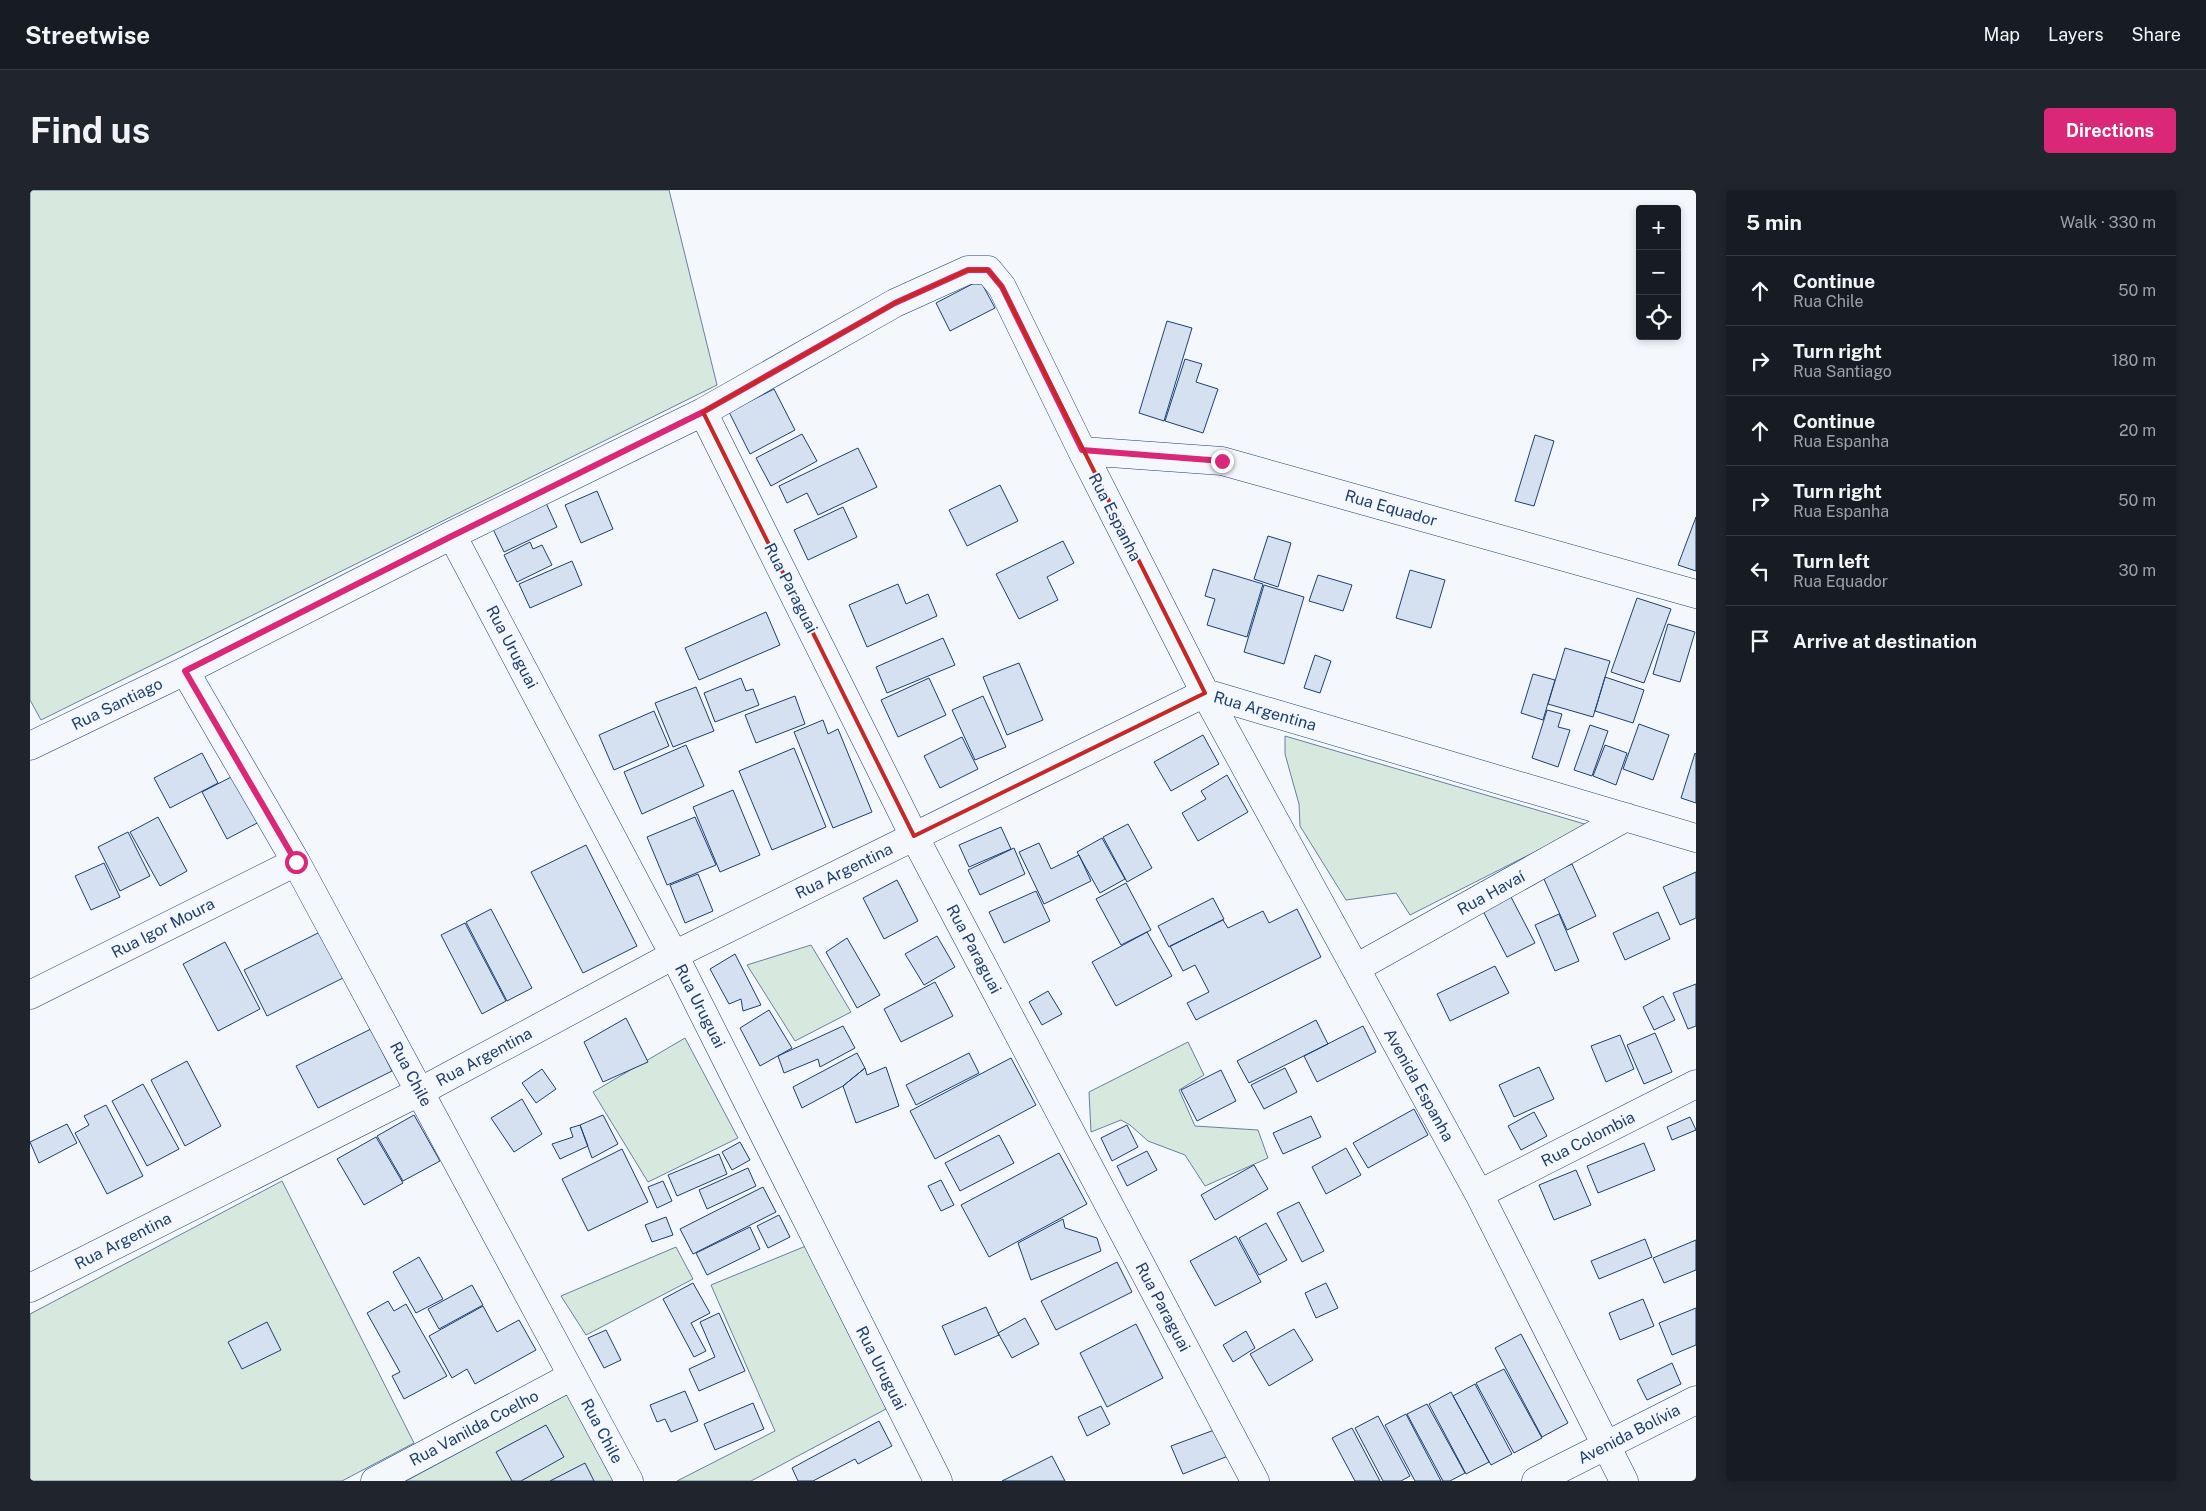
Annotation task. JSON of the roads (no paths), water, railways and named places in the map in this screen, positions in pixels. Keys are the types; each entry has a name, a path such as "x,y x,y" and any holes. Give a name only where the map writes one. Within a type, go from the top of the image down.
{"street":[{"name":"Rua Espanha","path":"895,303 968,270 988,270 1002,287 1205,693"},
{"name":"Rua Santiago","path":"30,746 185,671 703,412 895,303"},
{"name":"Rua Paraguai","path":"703,412 914,836 1255,1481"},
{"name":"Rua Equador","path":"1082,450 1222,461 1696,594"},
{"name":"Rua Uruguai","path":"452,536 674,955 938,1481"},
{"name":"Rua Chile","path":"185,671 296,862 420,1090 628,1481"},
{"name":"Rua Argentina","path":"30,1288 420,1090 674,955 1205,693 1696,838"},
{"name":"Avenida Espanha","path":"1205,693 1479,1194 1624,1481"},
{"name":"Rua Havaí","path":"1356,968 1626,817"},
{"name":"Rua Igor Moura","path":"30,995 296,862"},
{"name":"Rua Colombia","path":"1479,1194 1696,1084"},
{"name":"Rua Vanilda Coelho","path":"375,1481 572,1376"},
{"name":"Avenida Bolívia","path":"1536,1481 1696,1400"}]}
